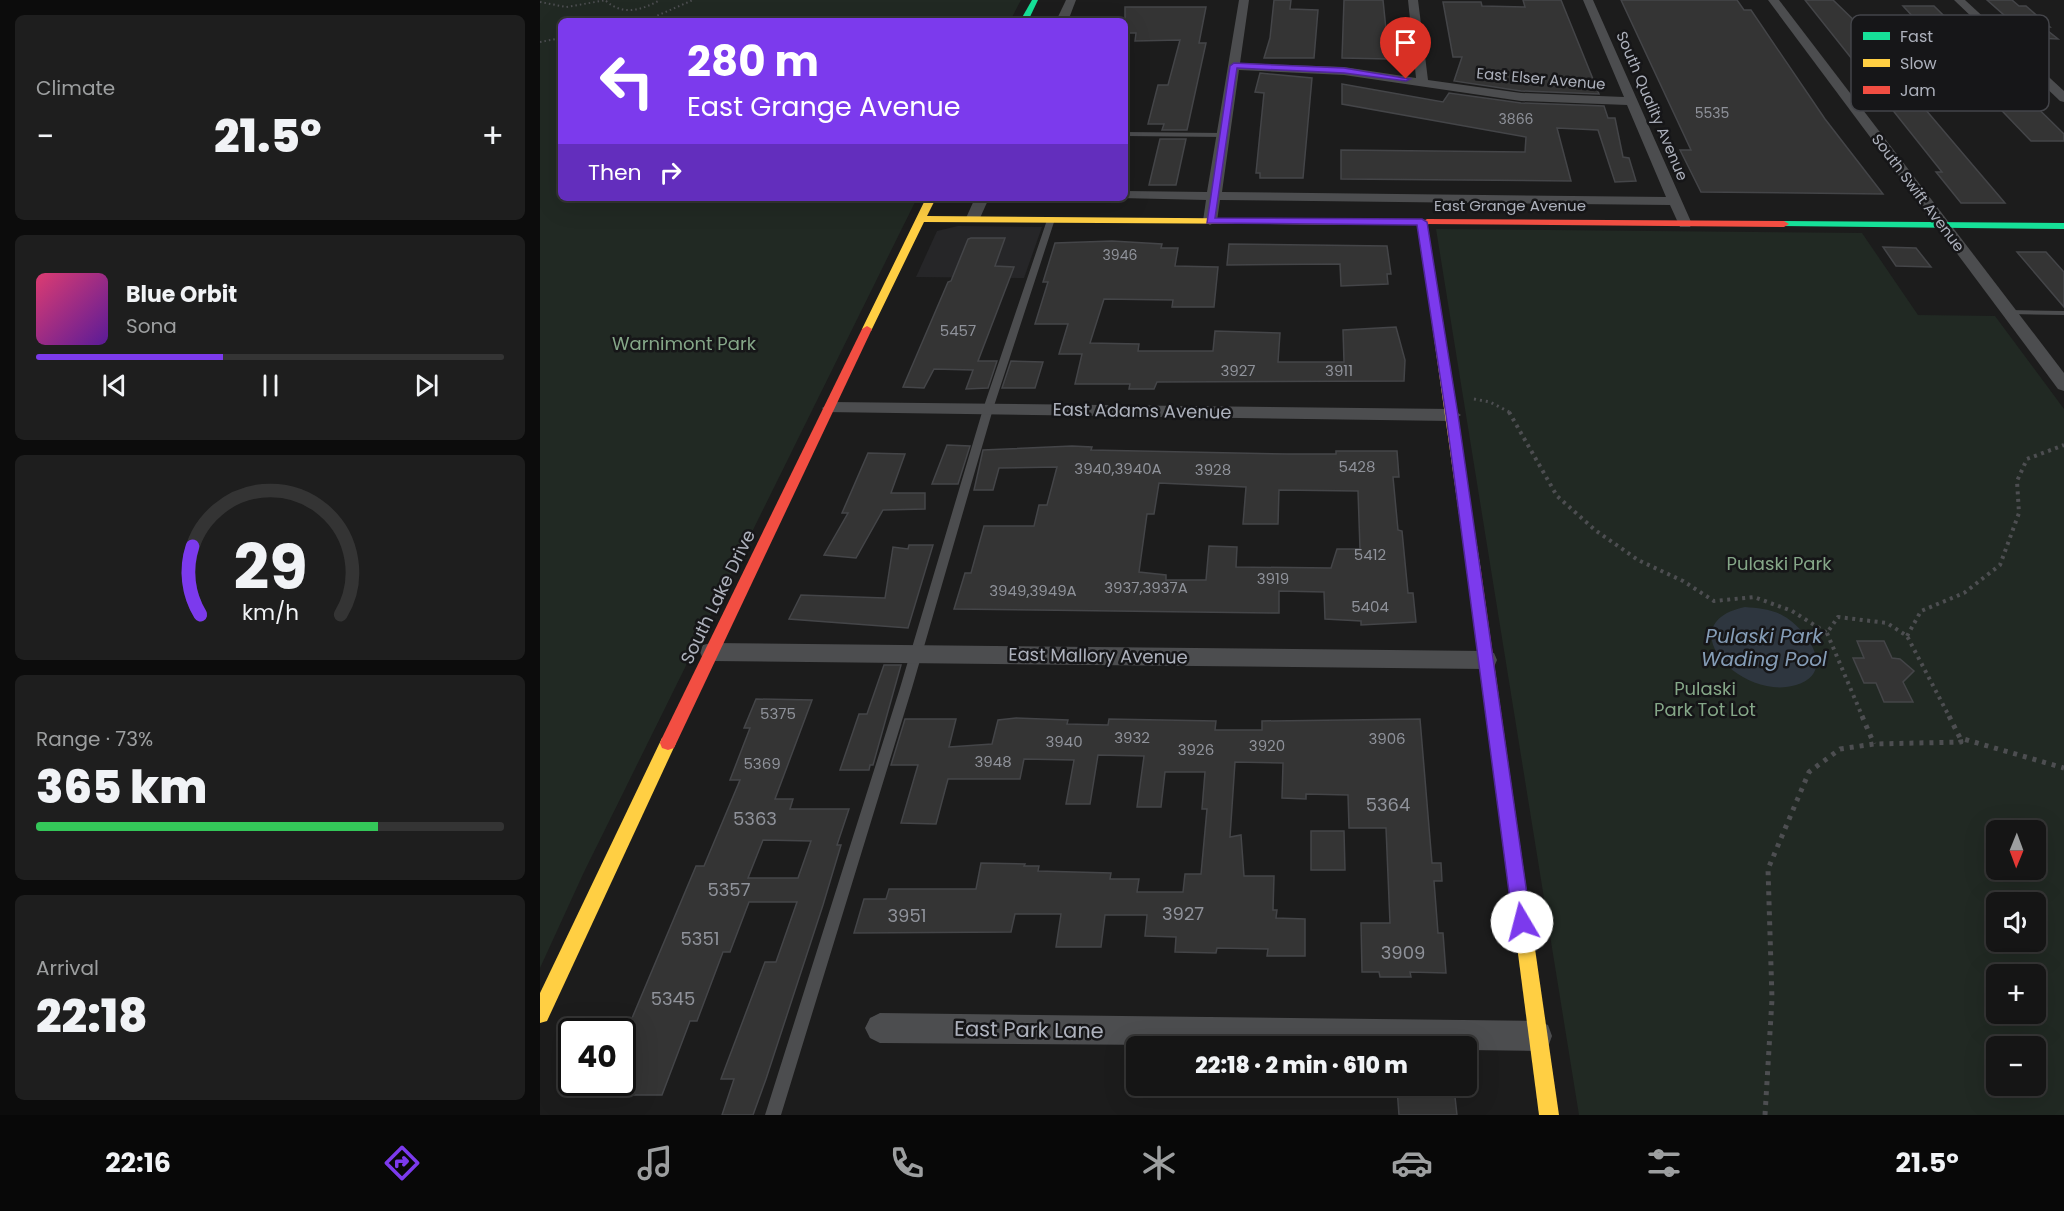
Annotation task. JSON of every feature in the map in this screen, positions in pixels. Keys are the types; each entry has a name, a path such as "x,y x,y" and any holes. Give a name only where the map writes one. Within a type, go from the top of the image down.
{"street":[{"path":"1026,18 1035,0"},
{"path":"1063,18 1071,0"},
{"path":"1210,220 1244,0"},
{"path":"1413,0 1422,81"},
{"name":"South Quality Avenue","path":"1588,0 1685,224"},
{"name":"South Swift Avenue","path":"1773,0 1851,103"},
{"path":"1959,0 1975,15"},
{"name":"East Elser Avenue","path":"1234,66 1344,71 1521,97 1632,101"},
{"path":"2049,84 2064,98"},
{"name":"South Swift Avenue","path":"1857,111 2064,385"},
{"path":"1128,195 1675,201"},
{"name":"South Lake Drive","path":"540,1014 711,652 930,201"},
{"path":"973,218 981,201"},
{"name":"East Grange Avenue","path":"920,219 2064,226"},
{"path":"1422,222 1452,415 1549,1115"},
{"name":"East Adams Avenue","path":"831,408 1452,415"},
{"name":"East Mallory Avenue","path":"711,652 1486,660"},
{"name":"East Park Lane","path":"880,1029 1538,1036"}],"lane":[{"path":"1128,134 1224,135"},
{"path":"773,1115 916,654 988,410 1051,219"},
{"path":"2009,312 2064,313"}],"path":[{"path":"540,2 566,7 607,0 611,6 626,12 646,8 660,0"},
{"path":"653,18 691,3 693,0"},
{"path":"540,42 558,39"},
{"path":"1473,399 1490,402 1510,412 1557,496 1595,530 1638,560 1683,581 1714,601 1754,597 1792,611 1827,633 1874,744"},
{"path":"1907,636 1921,611 1964,593 2000,565 2009,546 2019,513 2017,481 2027,459 2064,445"},
{"path":"1765,1115 1772,999 1768,869 1809,772 1840,748 1874,744 1961,742 1907,636 1887,623 1838,617 1827,633"},
{"path":"1960,738 2064,768"}],"shaded area":[{"path":"958,226 1042,227 1024,278 916,277 937,231"}],"green space":[{"name":"Warnimont Park","path":"540,0 1021,0 1012,18 558,18 558,201 916,201 584,872 540,968"},
{"name":"Pulaski Park","path":"1436,229 1862,233 1918,315 1995,316 2064,409 2064,1115 1579,1115"}],"water":[{"name":"Pulaski Park Wading Pool","path":"1745,607 1776,612 1799,628 1813,649 1816,660 1815,670 1809,679 1796,685 1775,687 1754,682 1735,672 1721,658 1713,643 1713,628 1723,616"}],"building":[{"path":"1274,0 1291,0 1290,9 1318,10 1314,58 1264,58 1270,38"},
{"path":"1344,0 1383,0 1389,59 1342,58"},
{"path":"1523,0 1561,0 1599,94 1521,91 1454,81 1462,57 1453,57 1443,2 1481,2 1482,6 1525,7"},
{"path":"1621,0 1737,0 1744,10 1751,10 1825,119 1883,194 1701,192 1680,150 1691,150"},
{"path":"1805,0 1833,0 1851,17 1851,58"},
{"path":"1987,0 2012,0 2019,6 2026,6 2036,15 2004,15"},
{"path":"1903,6 1934,6 1943,15 1911,15"},
{"path":"1125,7 1206,7 1199,43 1206,43 1187,130 1162,130 1164,124 1148,124 1158,85 1168,85 1180,40 1135,41 1136,33 1128,33 1128,18 1125,18"},
{"path":"2049,32 2058,39 2049,39"},
{"path":"1260,73 1312,78 1303,178 1260,178 1260,173 1256,173 1264,93 1255,92"},
{"path":"1342,84 1443,102 1449,93 1521,103 1604,106 1608,118 1615,118 1623,157 1629,158 1636,181 1615,182 1598,130 1557,128 1571,181 1341,179 1341,150 1525,152 1526,137 1342,104"},
{"path":"1893,111 1927,111 2005,203 1961,203 1936,172 1942,172"},
{"path":"2002,111 2041,111 2064,134 2064,141 2031,141"},
{"path":"1160,139 1186,139 1176,185 1149,185"},
{"path":"1005,238 995,266 1014,267 978,361 997,361 988,388 966,389 973,370 934,369 924,388 903,387 948,282 951,281 968,239"},
{"path":"1112,241 1162,244 1161,248 1178,248 1175,266 1218,267 1214,307 1172,307 1173,300 1104,299 1090,343 1139,344 1138,351 1213,351 1215,331 1280,333 1278,362 1344,362 1343,330 1396,327 1405,360 1404,381 1157,382 1154,389 1129,389 1130,384 1075,384 1082,354 1059,354 1068,324 1035,324 1048,282 1043,282 1055,243"},
{"path":"1229,244 1387,246 1391,274 1387,274 1388,284 1341,286 1340,264 1227,265"},
{"path":"1883,247 1916,248 1931,267 1896,266"},
{"path":"2017,252 2046,252 2064,272 2064,307"},
{"path":"1011,361 1043,362 1035,388 1002,388"},
{"path":"947,445 970,446 958,484 932,484"},
{"path":"1072,446 1092,447 1091,450 1288,454 1397,451 1399,477 1393,477 1398,530 1402,531 1408,593 1413,593 1416,622 1361,625 1361,621 1325,619 1324,592 1279,591 1279,613 954,609 965,573 971,573 984,526 1034,526 1039,505 1047,505 1057,467 999,468 993,490 974,490 983,450","holes":["1159,483 1246,487 1243,524 1278,524 1279,490 1358,491 1360,549 1337,549 1331,568 1236,567 1237,547 1209,546 1206,580 1166,580 1166,575 1139,572 1147,514 1154,514"]},
{"path":"868,453 905,454 891,493 925,493 925,509 883,510 856,558 824,555 848,513 842,513"},
{"path":"909,545 933,545 908,628 789,619 801,595 885,598 893,547 908,549"},
{"path":"1857,641 1884,641 1892,658 1900,659 1914,671 1903,682 1913,702 1884,702 1876,683 1864,683 1853,658 1864,658"},
{"path":"884,665 901,665 873,765 870,765 869,770 840,770 859,714 867,714"},
{"path":"756,699 812,700 775,799 793,799 790,809 849,809 837,845 841,845 823,905 753,1115 722,1115 734,1079 721,1079 765,962 776,962 797,902 749,902 730,952 723,952 697,1021 690,1021 662,1095 636,1095 636,1018 632,1018 696,866 704,866 740,780 730,780 750,728 744,728","holes":["763,840 811,841 798,878 748,878"]},
{"path":"1016,718 1068,720 1067,724 1108,725 1109,719 1216,721 1215,730 1262,730 1262,721 1420,719 1432,863 1441,863 1442,881 1434,881 1438,933 1443,933 1446,973 1410,972 1411,977 1380,977 1379,972 1362,972 1361,923 1390,923 1386,828 1349,828 1348,795 1306,794 1306,799 1282,798 1283,763 1235,762 1230,837 1241,835 1244,876 1274,876 1273,910 1277,910 1276,918 1305,919 1305,956 1267,956 1268,949 1217,948 1216,953 1175,952 1176,937 1145,936 1147,915 1105,915 1101,947 1056,947 1061,914 1015,914 1011,932 854,933 864,899 886,899 889,889 976,889 981,863 1025,864 1024,866 1039,866 1038,871 1111,873 1110,879 1139,879 1137,892 1183,892 1185,874 1201,874 1207,809 1202,809 1205,772 1165,772 1161,807 1137,807 1144,756 1098,755 1090,804 1066,804 1074,760 1024,759 1020,779 948,779 936,824 901,823 918,765 891,765 905,719 956,719 949,747 992,744 998,720"},
{"path":"1311,831 1344,831 1345,870 1311,870"},
{"path":"1398,1096 1455,1096 1457,1115 1399,1115"}],"traffic: fast":[{"path":"1026,18 1035,0"},
{"path":"1784,224 2064,226"}],"traffic: slow":[{"path":"867,329 930,201"},
{"path":"920,219 1427,222"},
{"path":"1422,222 1474,571"},
{"path":"540,1014 668,743"},
{"path":"1510,831 1549,1115"}],"traffic: jam":[{"path":"1427,222 1784,224"},
{"path":"668,743 867,329"},
{"path":"1474,571 1510,831"}],"route":[{"path":"1406,79 1344,71 1234,66 1210,220 1422,222 1452,415 1522,922"}],"park label":[{"name":"Pulaski Park Tot Lot","path":"1705,699"}]}
